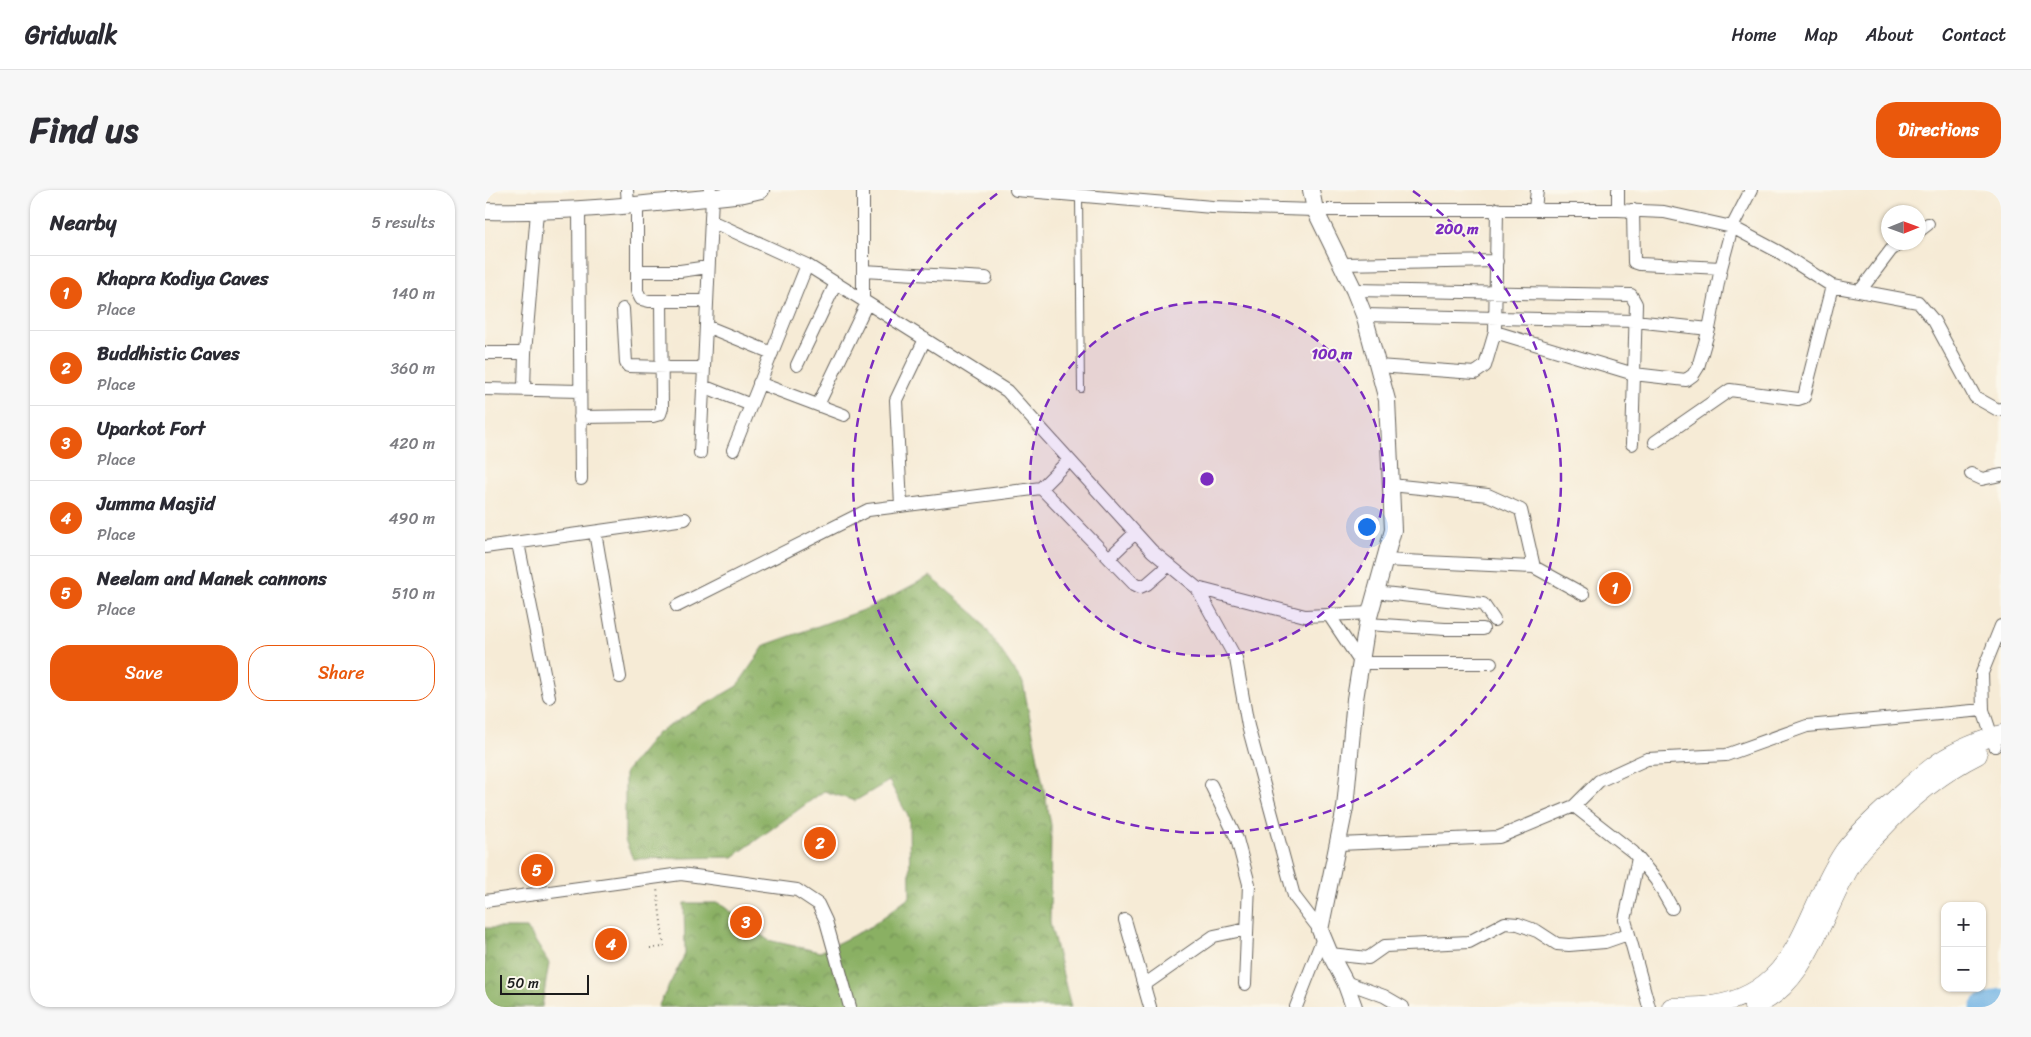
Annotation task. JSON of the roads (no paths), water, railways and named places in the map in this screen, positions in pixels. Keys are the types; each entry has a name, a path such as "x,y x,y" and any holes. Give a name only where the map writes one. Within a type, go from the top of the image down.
{"main road":[{"path":"1671,1007 1729,1002 1751,993 1769,980 1784,966 1797,945 1843,852 1866,825 1933,766 1948,756 1997,740"},
{"path":"1753,1007 1777,993 1811,949 1845,875 1858,855 1900,810 1930,784 1997,740"}],"street":[{"path":"485,211 537,212 579,210 630,200 761,190"},
{"path":"818,405 865,301 863,190"},
{"path":"1016,190 1212,207 1315,210 1535,209 1665,212 1732,227 1779,252 1832,286 1919,302 1933,321 1975,397 1998,410 2001,409"},
{"path":"1297,1007 1322,934 1339,844 1361,663 1375,592 1393,530 1387,400 1364,315 1342,264 1315,210 1311,190"},
{"path":"1535,209 1537,190"},
{"path":"1618,190 1618,210"},
{"path":"1495,332 1634,374 1686,380 1693,375 1698,367 1709,330 1721,268 1732,227 1751,190"},
{"path":"700,454 711,194"},
{"path":"630,200 637,270 637,291 641,298 661,301 707,302"},
{"path":"1378,366 1475,374 1485,366 1495,332 1497,209"},
{"path":"579,210 581,479"},
{"path":"1633,210 1634,262 1640,264 1721,268"},
{"path":"524,390 525,353 537,212"},
{"path":"711,222 807,265 1007,391 1152,551 1197,588 1236,659 1249,726 1294,896 1322,934 1345,982 1354,1007"},
{"path":"1860,291 1891,250"},
{"path":"1342,264 1497,261"},
{"path":"733,450 807,265"},
{"path":"637,270 708,268"},
{"path":"863,271 986,278"},
{"path":"797,365 836,283"},
{"path":"1655,442 1730,390 1798,399 1803,397 1832,286"},
{"path":"1354,290 1631,295 1636,304 1632,444"},
{"path":"580,417 653,416 660,414 662,367 661,301"},
{"path":"623,309 626,362 628,366 704,368"},
{"path":"1364,315 1635,321 1709,330"},
{"path":"706,326 772,353"},
{"path":"901,506 896,400 925,339"},
{"path":"485,353 525,353"},
{"path":"759,383 844,415"},
{"path":"703,386 751,405"},
{"path":"485,389 580,390"},
{"path":"677,606 868,510 1041,488 1069,460"},
{"path":"1971,474 1982,479 2001,474"},
{"path":"1391,484 1489,495 1521,510 1534,567"},
{"path":"1041,488 1134,584 1140,587 1147,584 1169,565"},
{"path":"485,547 685,519"},
{"path":"595,532 620,676"},
{"path":"1109,558 1135,533"},
{"path":"518,543 549,697"},
{"path":"1384,560 1534,567 1583,594"},
{"path":"1197,588 1305,616 1329,615 1445,629 1483,629"},
{"path":"1375,592 1483,604 1494,620"},
{"path":"1329,615 1361,663"},
{"path":"1997,740 1983,710 1983,673 2001,626"},
{"path":"1361,663 1491,663"},
{"path":"1339,844 1499,837 1574,806 1599,781 1647,759 1726,755 1807,726 1983,710"},
{"path":"1211,785 1237,840 1249,884 1245,984"},
{"path":"1574,806 1594,820 1638,858 1673,908"},
{"path":"1638,858 1625,915 1625,926 1649,1007"},
{"path":"485,901 655,876 681,874 797,890 818,904 826,921 850,1007"},
{"path":"1125,920 1150,1007"},
{"path":"1330,954 1368,958 1385,946 1469,942 1477,940 1505,923 1524,926 1537,931 1557,944 1605,942 1628,934"},
{"path":"1144,985 1214,936 1247,929"},
{"path":"1345,982 1384,996 1403,1007"}],"lane":[{"path":"1079,196 1081,389"}],"waterway":[{"path":"1981,1007 2001,999"}],"place":[{"name":"Khapra Kodiya Caves","path":"1615,588"},
{"name":"Buddhistic Caves","path":"820,843"},
{"name":"Neelam and Manek cannons","path":"537,870"},
{"name":"Uparkot Fort","path":"746,922"},
{"name":"Jumma Masjid","path":"611,944"}]}
